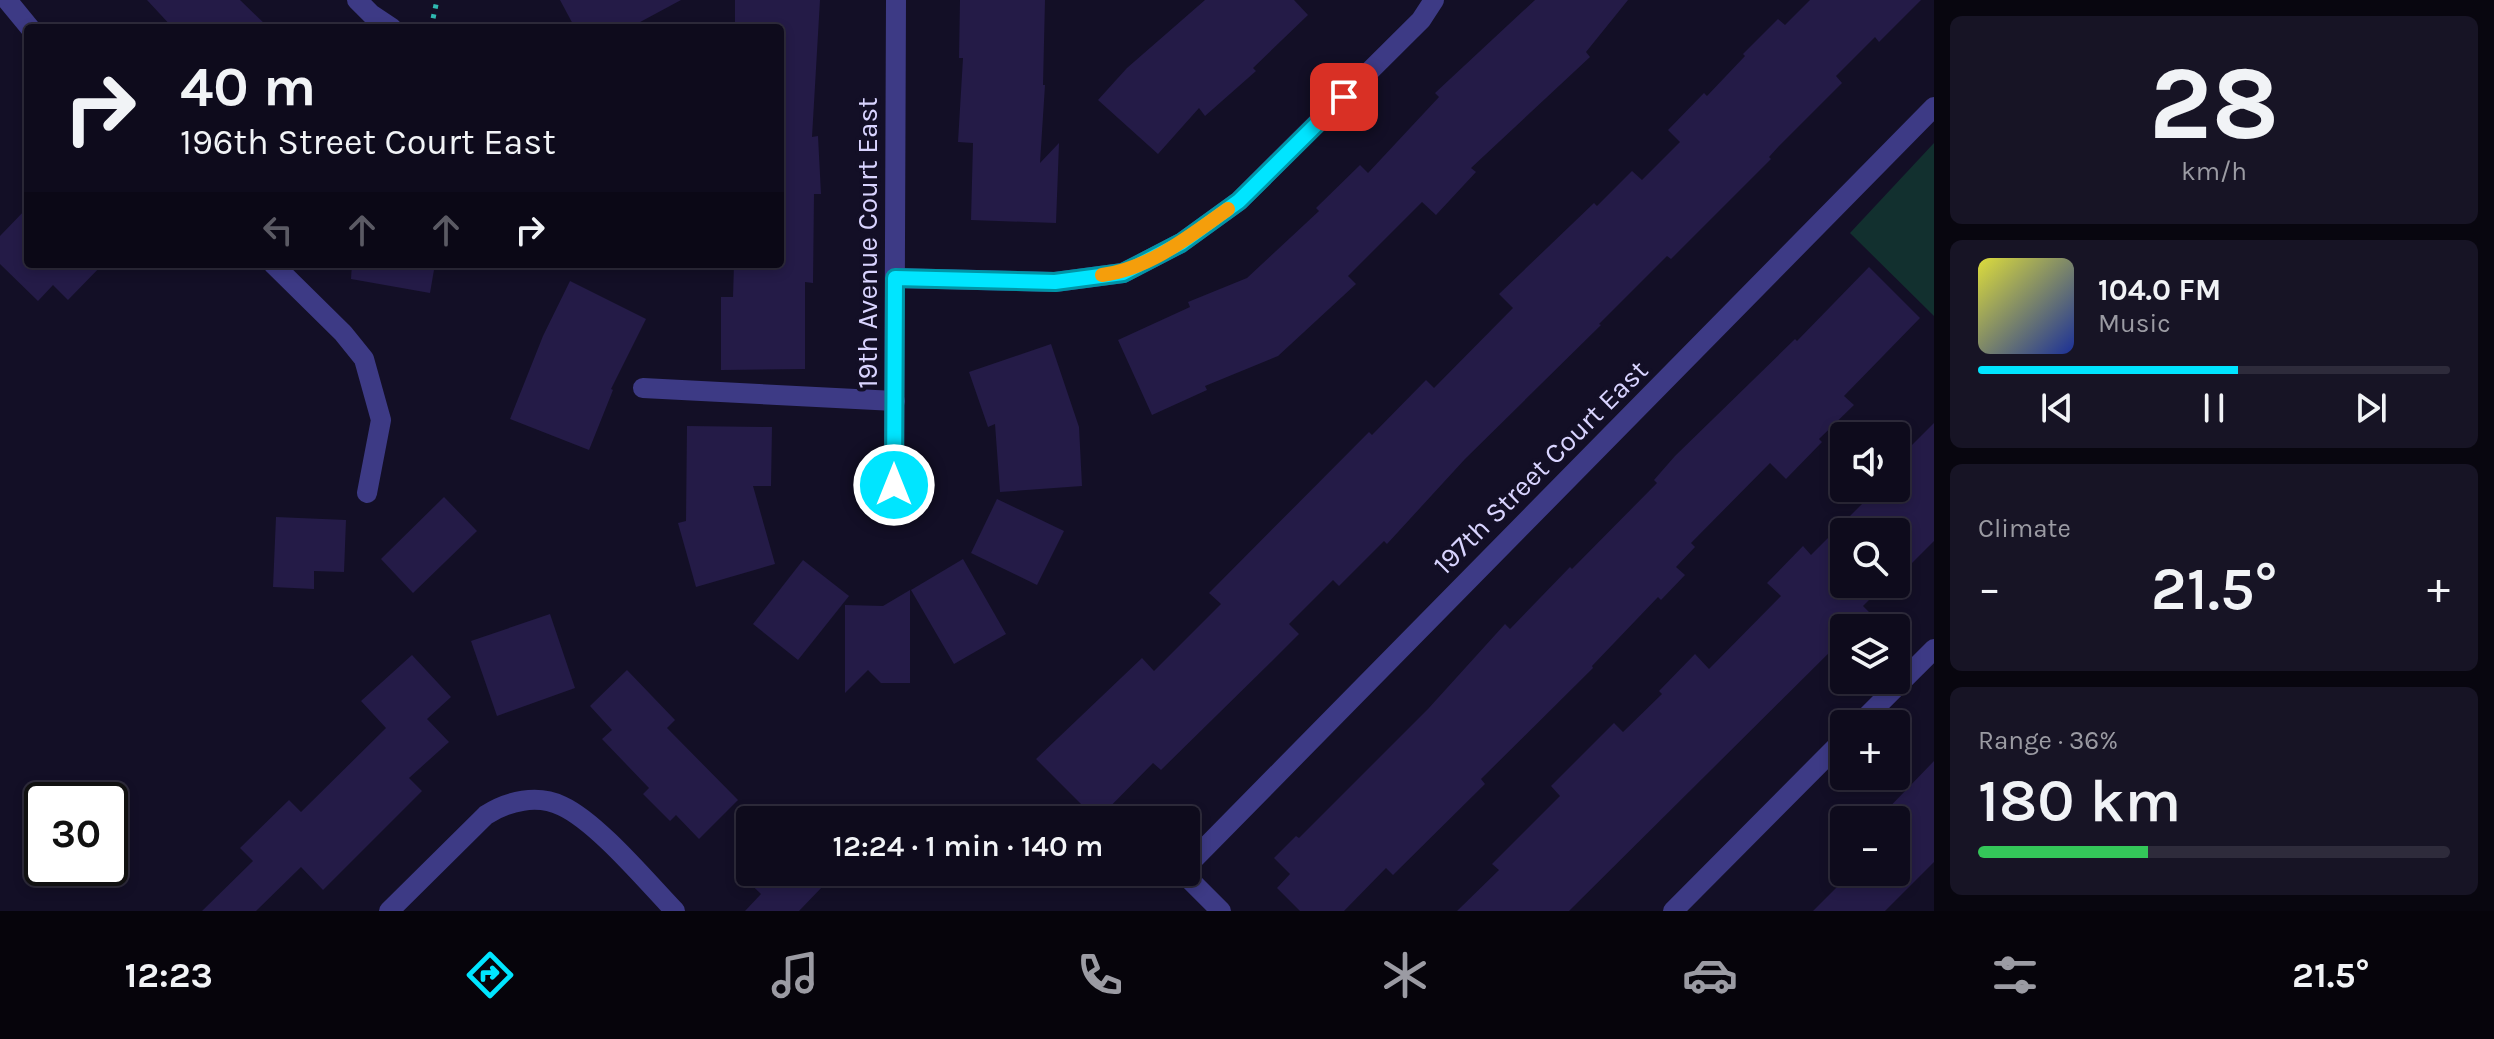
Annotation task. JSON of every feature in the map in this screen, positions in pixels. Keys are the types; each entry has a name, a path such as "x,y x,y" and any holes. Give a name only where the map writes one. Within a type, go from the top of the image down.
{"street":[{"path":"7,0 27,24"},
{"path":"357,0 386,24"},
{"name":"19th Avenue Court East","path":"894,485 896,0"},
{"path":"895,278 1055,282 1123,273 1170,249 1239,201 1421,20 1434,0"},
{"name":"197th Street Court East","path":"1200,853 1934,107"},
{"path":"277,268 343,333 364,359 381,420 367,493"},
{"path":"643,388 895,401"},
{"path":"1873,710 1934,649"},
{"path":"1673,911 1830,753"},
{"path":"389,911 486,815 503,804 526,800 561,805 598,832 675,911"},
{"path":"1196,886 1221,911"}],"path":[{"path":"432,24 437,0"}],"green space":[{"path":"1934,143 1934,316 1850,233"}],"building":[{"path":"147,0 240,0 265,24 169,24"},
{"path":"560,0 681,0 636,24 573,24"},
{"path":"735,0 820,0 812,137 818,136 821,194 814,194 813,283 805,282 805,369 721,370 721,297 733,297 734,268 784,268 784,24 735,24"},
{"path":"960,0 1045,0 1045,85 1040,163 1059,143 1056,223 971,220 973,143 958,142 963,58 959,58"},
{"path":"1205,0 1294,0 1308,15 1253,68 1256,71 1205,116 1199,108 1158,154 1098,100 1127,68"},
{"path":"1535,0 1628,0 1586,52 1590,57 1471,168 1476,172 1436,215 1422,202 1348,276 1356,284 1278,356 1205,386 1207,390 1152,415 1118,340 1190,307 1188,302 1247,278 1319,211 1316,208 1360,165 1368,173 1439,97 1435,93"},
{"path":"1810,0 1921,0 1879,42 1875,37 1836,76 1842,83 1779,146 1769,157 1771,159 1671,259 1667,256 1599,324 1465,459 1387,544 1384,541 1339,586 1333,580 1289,624 1299,634 1161,770 1153,763 1111,806 1083,806 1036,759 1142,658 1154,671 1221,604 1209,593 1369,432 1372,435 1426,380 1434,388 1513,308 1499,294 1632,171 1642,180 1680,142 1668,130 1704,93 1707,96 1778,19 1785,25"},
{"path":"24,211 24,268 99,268 68,300 53,285 38,301 0,264 0,236"},
{"path":"1869,267 1920,318 1844,396 1854,405 1836,422 1830,422 1830,428 1819,439 1822,442 1786,479 1770,463 1691,543 1695,547 1676,567 1685,575 1661,600 1658,597 1593,668 1481,779 1485,784 1393,875 1386,868 1344,911 1300,911 1277,888 1290,874 1274,858 1296,836 1299,838 1428,709 1505,624 1510,629 1570,567 1572,569 1657,483 1654,480 1675,456 1795,339 1797,341"},
{"path":"352,268 434,268 430,293 351,279"},
{"path":"570,281 646,319 611,389 589,450 510,419 543,336"},
{"path":"1051,344 1079,427 1082,486 1000,492 995,424 988,427 969,372"},
{"path":"1934,423 1934,541 1910,565 1910,518 1848,518 1864,502 1910,502 1910,447"},
{"path":"687,426 772,427 771,486 753,486 775,564 696,587 678,523 686,521"},
{"path":"444,497 477,531 413,593 381,559"},
{"path":"997,499 1064,531 1037,585 971,553"},
{"path":"276,517 346,520 344,572 314,571 314,589 273,587"},
{"path":"1830,536 1830,598 1871,598 1863,606 1870,613 1830,614 1830,652 1569,911 1457,911 1499,870 1492,864 1560,796 1551,786 1614,723 1623,732 1662,694 1659,691 1695,654 1709,669 1781,596 1767,583 1803,546 1811,555"},
{"path":"963,559 1006,634 954,664 911,590"},
{"path":"803,560 849,596 798,660 753,624"},
{"path":"910,590 910,683 881,683 868,670 845,693 845,605 883,606"},
{"path":"550,614 575,688 497,716 471,641"},
{"path":"412,655 451,697 427,719 449,742 409,778 422,791 323,890 301,867 256,911 202,911 253,861 240,848 289,800 301,812 386,728 361,701"},
{"path":"627,670 675,720 667,728 738,800 699,839 676,815 670,821 643,794 649,788 602,739 612,730 590,706"},
{"path":"1934,761 1934,862 1910,886 1910,806 1891,806 1906,790 1910,790 1910,786"},
{"path":"753,886 823,886 799,911 745,911 761,894"},
{"path":"1838,886 1910,886 1885,911 1813,911"}],"slow traffic":[{"path":"1102,275 1123,273 1181,243 1228,209"}],"route":[{"path":"894,485 895,278 1055,282 1123,273 1181,243 1239,201 1344,97"}]}
